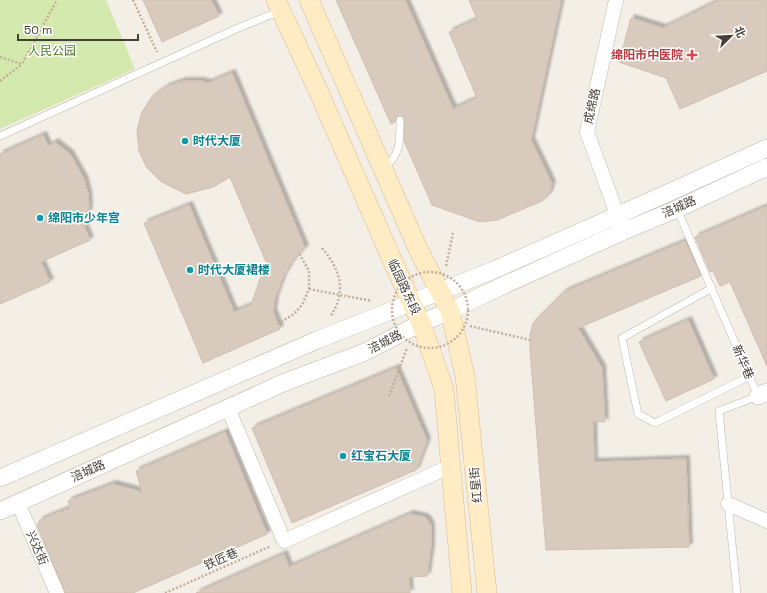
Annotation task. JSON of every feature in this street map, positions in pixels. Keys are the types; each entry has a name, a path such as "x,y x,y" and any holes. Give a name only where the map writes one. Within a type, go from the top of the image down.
{"main road":[{"name":"红星街","path":"309,0 418,249 442,283 465,376 487,593"},
{"name":"临园路东段","path":"278,5 317,88 412,303 444,389 462,593"}],"street":[{"name":"成绵路","path":"616,0 586,132 624,231"},
{"name":"涪城路","path":"2,475 317,340 412,303 442,283 494,270 767,148"},
{"name":"涪城路","path":"0,511 283,383 366,352 502,286 767,168"},
{"path":"228,408 284,541 451,466"},
{"name":"兴达街","path":"18,503 56,593"},
{"path":"728,504 767,521"}],"lane":[{"path":"0,136 162,64 236,29 278,5"},
{"path":"382,167 389,164 398,148 400,142 400,120"},
{"name":"新华巷","path":"677,209 750,376 763,394 719,411 737,593"},
{"path":"712,288 622,338 638,414 655,423 750,376"}],"path":[{"path":"0,81 22,64 57,0"},
{"path":"133,0 162,64"},
{"path":"0,57 22,64"},
{"path":"442,283 453,233"},
{"path":"322,248 330,258 340,283 340,295 336,307 327,320"},
{"path":"278,324 294,314 302,305 309,289 309,271 299,253"},
{"path":"434,271 442,283 455,280 463,290 468,301 469,313 466,325 452,342 442,347 430,349 419,347 409,342 401,335 395,326 392,315 392,304 395,293 402,283 411,276 422,272 434,271"},
{"path":"309,289 377,302"},
{"path":"385,303 392,304"},
{"path":"466,325 530,340"},
{"path":"389,396 409,342"},
{"name":"铁匠巷","path":"165,593 284,541"}],"green space":[{"name":"人民公园","path":"0,0 106,0 135,69 0,129"}],"building":[{"path":"143,0 211,0 219,16 162,42"},
{"path":"336,0 405,0 453,109 477,98 449,32 477,19 469,0 561,0 531,140 552,184 549,194 542,201 497,220 480,222 432,205 404,141 404,118 402,116 398,116 395,122 391,124"},
{"path":"720,0 767,0 767,71 680,109 666,78 619,62 631,18 663,28"},
{"path":"232,73 305,248 292,262 283,277 275,298 273,312 280,329 203,363 144,223 189,205 234,312 251,305 266,262 230,177 213,187 186,194 160,181 147,168 139,151 137,132 141,114 151,98 166,87 183,81 201,81 208,83"},
{"name":"绵阳市少年宫","path":"43,135 48,146 55,142 70,154 84,179 88,194 89,206 88,213 80,217 90,240 41,262 50,282 0,304 0,154"},
{"path":"767,206 767,366 730,282 720,286 713,271 710,272 695,237"},
{"path":"685,241 701,276 578,328 602,368 605,422 593,421 594,462 686,459 689,547 546,550 530,350 530,335 533,323 564,292"},
{"path":"688,320 714,379 666,401 639,342"},
{"name":"红宝石大厦","path":"396,368 427,441 416,470 292,523 252,428"},
{"path":"225,432 267,534 133,593 65,593 37,525 40,520 70,508 68,501 113,484 142,492 136,471"},
{"path":"410,514 427,519 431,526 431,546 427,576 409,577 410,593 196,593 284,554 289,567"}],"place":[{"name":"绵阳市中医院","path":"692,55"},
{"name":"时代大厦","path":"185,141"},
{"name":"绵阳市少年宫","path":"40,218"},
{"name":"时代大厦裙楼","path":"190,270"},
{"name":"红宝石大厦","path":"343,456"}]}
